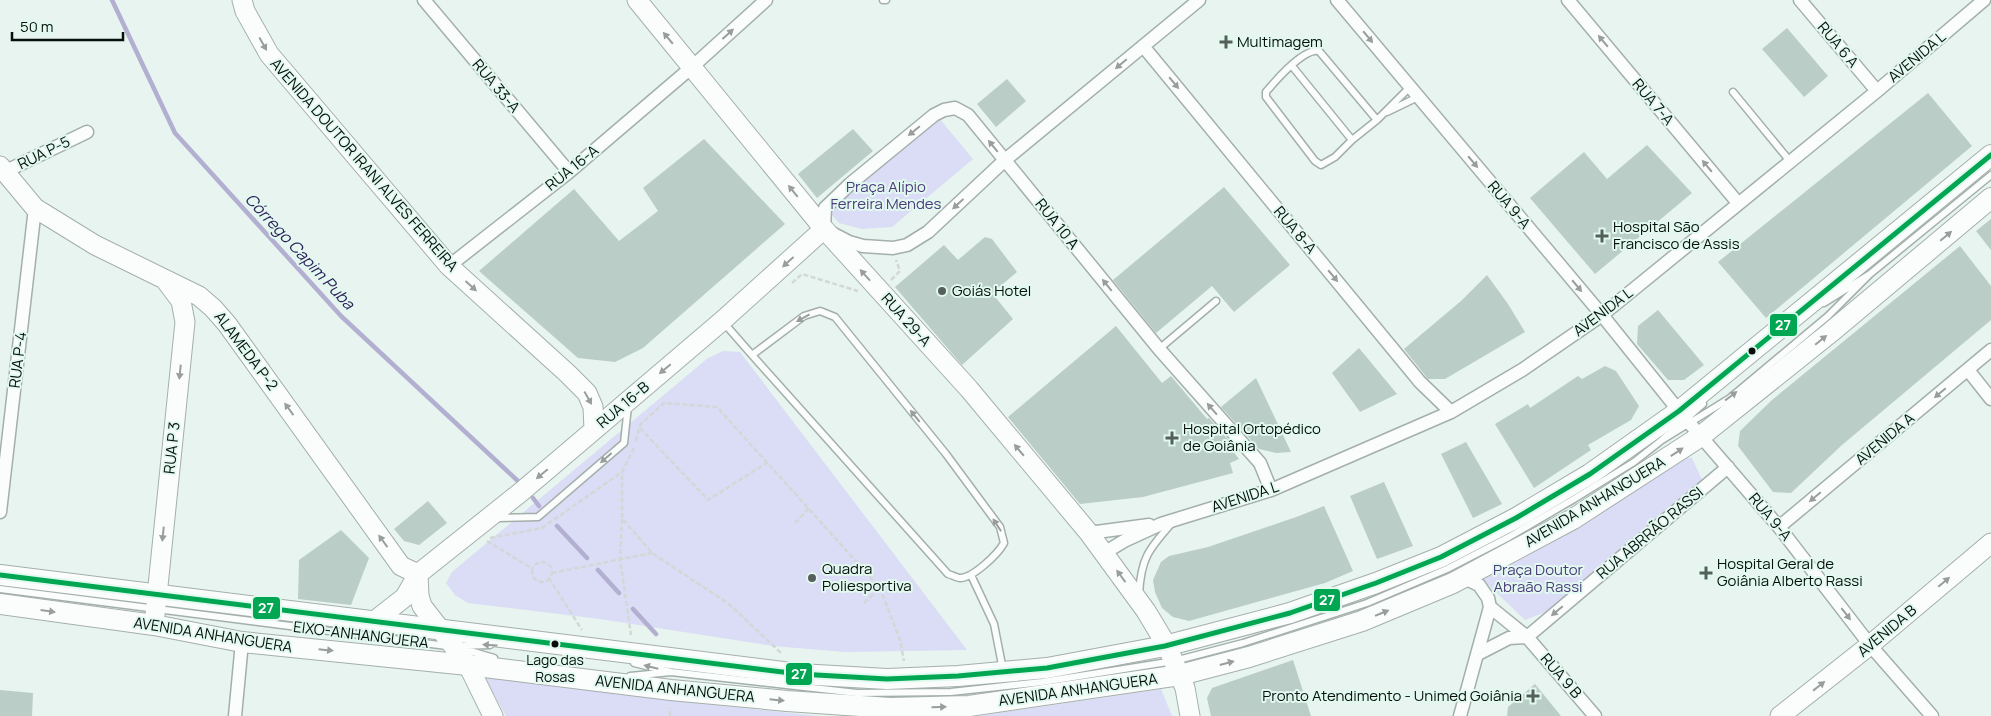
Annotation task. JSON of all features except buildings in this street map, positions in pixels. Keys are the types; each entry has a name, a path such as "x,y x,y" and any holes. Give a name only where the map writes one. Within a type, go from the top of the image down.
{"main road":[{"name":"AVENIDA ANHANGUERA","path":"0,575 155,610 242,642 468,665 680,691 890,708 969,706 1174,661 1321,635 1474,578 1573,519 1689,422 1991,155"},
{"name":"AVENIDA ANHANGUERA","path":"0,604 373,622 440,629 631,658 799,674 887,679 1174,661 1290,612 1376,584 1441,557 1516,518 1590,474 1689,422 1831,332 1991,198"}],"street":[{"name":"AVENIDA DOUTOR IRANI ALVES FERREIRA","path":"242,0 245,11 269,54 449,266 587,393 593,407 594,430"},
{"name":"RUA 33-A","path":"424,0 569,172"},
{"name":"RUA 29-A","path":"637,0 824,229 969,389 1090,533 1138,600 1174,661 1185,688 1190,716"},
{"name":"RUA 16-A","path":"449,266 569,172 692,67 766,0"},
{"path":"824,229 849,242 863,246 893,248 907,245 928,232 1005,160 1199,0"},
{"name":"RUA 9-A","path":"1337,0 1779,527 1870,645 1932,716"},
{"name":"RUA 7-A","path":"1568,0 1738,203"},
{"name":"RUA 6 A","path":"1800,0 1877,91"},
{"name":"AVENIDA L","path":"1104,553 1124,541 1161,524 1271,490 1452,412 1522,370 1602,315 1789,160 1877,91 1984,0"},
{"name":"RUA 8-A","path":"1143,46 1420,382 1452,412"},
{"name":"RUA 10 A","path":"824,229 825,208 858,177 934,115 944,110 955,108 968,115 1159,350 1260,464 1271,490"},
{"name":"RUA P-5","path":"1,171 87,132"},
{"name":"ALAMEDA P-2","path":"1,171 35,208 95,245 164,278 203,300 227,324 401,566 418,574"},
{"name":"RUA P-4","path":"0,512 35,208"},
{"name":"RUA 16-B","path":"373,622 405,597 418,574 488,519 594,430 722,321 824,229"},
{"name":"RUA P 3","path":"155,610 186,322 184,308 175,291 164,278"},
{"path":"184,338 192,321 202,316 214,317 227,324"},
{"name":"AVENIDA A","path":"1779,527 1991,350"},
{"path":"1968,370 1991,398"},
{"name":"RUA ABRRÃO RASSI","path":"1527,636 1728,467"},
{"name":"AVENIDA L","path":"1090,533 1161,524"},
{"name":"AVENIDA B","path":"1780,716 1870,645 1991,543"},
{"path":"418,574 419,596 422,606 468,665 493,716"},
{"path":"1460,716 1490,607 1488,598 1474,578"},
{"name":"RUA 9 B","path":"1490,607 1527,636 1595,716"},
{"path":"1478,654 1509,638 1527,636"},
{"path":"235,716 242,642"}],"lane":[{"path":"1377,120 1319,50 1309,52 1266,92 1266,97 1315,161 1321,164 1335,157 1352,140 1377,120 1410,87"},
{"path":"1292,66 1352,140"},
{"path":"1733,92 1789,160"},
{"path":"1384,113 1418,97"},
{"path":"622,675 632,676 671,672 857,693 952,692 1042,682 1174,661 1243,643 1358,606 1446,569 1509,537 1634,462 1689,422 1730,398 1828,316 1870,274 1991,175"},
{"path":"1818,307 1870,274"},
{"path":"1159,350 1216,301"},
{"path":"722,321 752,355 948,574 960,578 971,575 999,552 1004,543 1000,527 946,454 835,316 820,311 804,316 752,355"},
{"path":"1689,422 1708,399"},
{"path":"488,519 538,517 624,443 628,400"},
{"path":"1138,600 1141,569 1144,560 1149,550 1174,520"},
{"path":"971,575 994,624 1004,672"},
{"name":"EIXO-ANHANGUERA","path":"0,589 155,610 455,646 498,646"},
{"name":"EIXO-ANHANGUERA","path":"455,646 487,658 506,660"},
{"path":"631,658 671,672"}],"path":[{"path":"788,285 802,274 863,293 869,301 881,292 900,271 893,248"},
{"path":"631,658 620,559 622,472 632,456 640,425 664,403 718,407 880,588 900,640 904,662 913,662"},
{"path":"640,428 708,500 768,462"},
{"path":"795,523 809,508"},
{"path":"508,518 483,539 534,569"},
{"path":"622,518 652,553 729,604 785,657 775,656"},
{"path":"552,572 652,553"},
{"path":"543,562 550,567 552,572 544,582 533,576 537,564 543,562"},
{"path":"549,578 582,630 572,629"},
{"path":"864,603 880,588"}],"green space":[{"name":"Praça Alípio Ferreira Mendes","path":"938,117 973,159 892,227 862,229 839,223 826,208"},
{"path":"723,351 740,352 967,650 845,652 773,646 600,619 468,603 455,595 446,583 452,572 708,358"},
{"name":"Praça Doutor Abraão Rassi","path":"1678,456 1692,458 1704,484 1553,609 1525,620 1479,576"},
{"path":"481,671 677,701 819,716 506,716"},
{"path":"1161,689 1172,716 978,716"}],"waterway":[{"name":"Córrego Capim Puba","path":"112,0 175,133 341,316 519,482"},
{"name":"Córrego Capim Puba","path":"533,498 539,506"},
{"name":"Córrego Capim Puba","path":"557,526 587,558"},
{"name":"Córrego Capim Puba","path":"598,570 619,593"},
{"name":"Córrego Capim Puba","path":"633,609 656,634"}],"transit line":[{"name":"27","path":"0,575 799,674 887,679 958,676 1047,668 1165,646 1290,613 1376,583 1441,557 1516,518 1590,474 1679,411 1991,155"}],"place":[{"name":"Multimagem","path":"1226,42"},
{"name":"Hospital São Francisco de Assis","path":"1602,236"},
{"name":"Goiás Hotel","path":"942,291"},
{"name":"Hospital Ortopédico de Goiânia","path":"1172,438"},
{"name":"Hospital Geral de Goiânia Alberto Rassi","path":"1706,573"},
{"name":"Quadra Poliesportiva","path":"812,578"},
{"name":"Lago das Rosas","path":"555,644"},
{"name":"Pronto Atendimento - Unimed Goiânia","path":"1533,696"}]}
